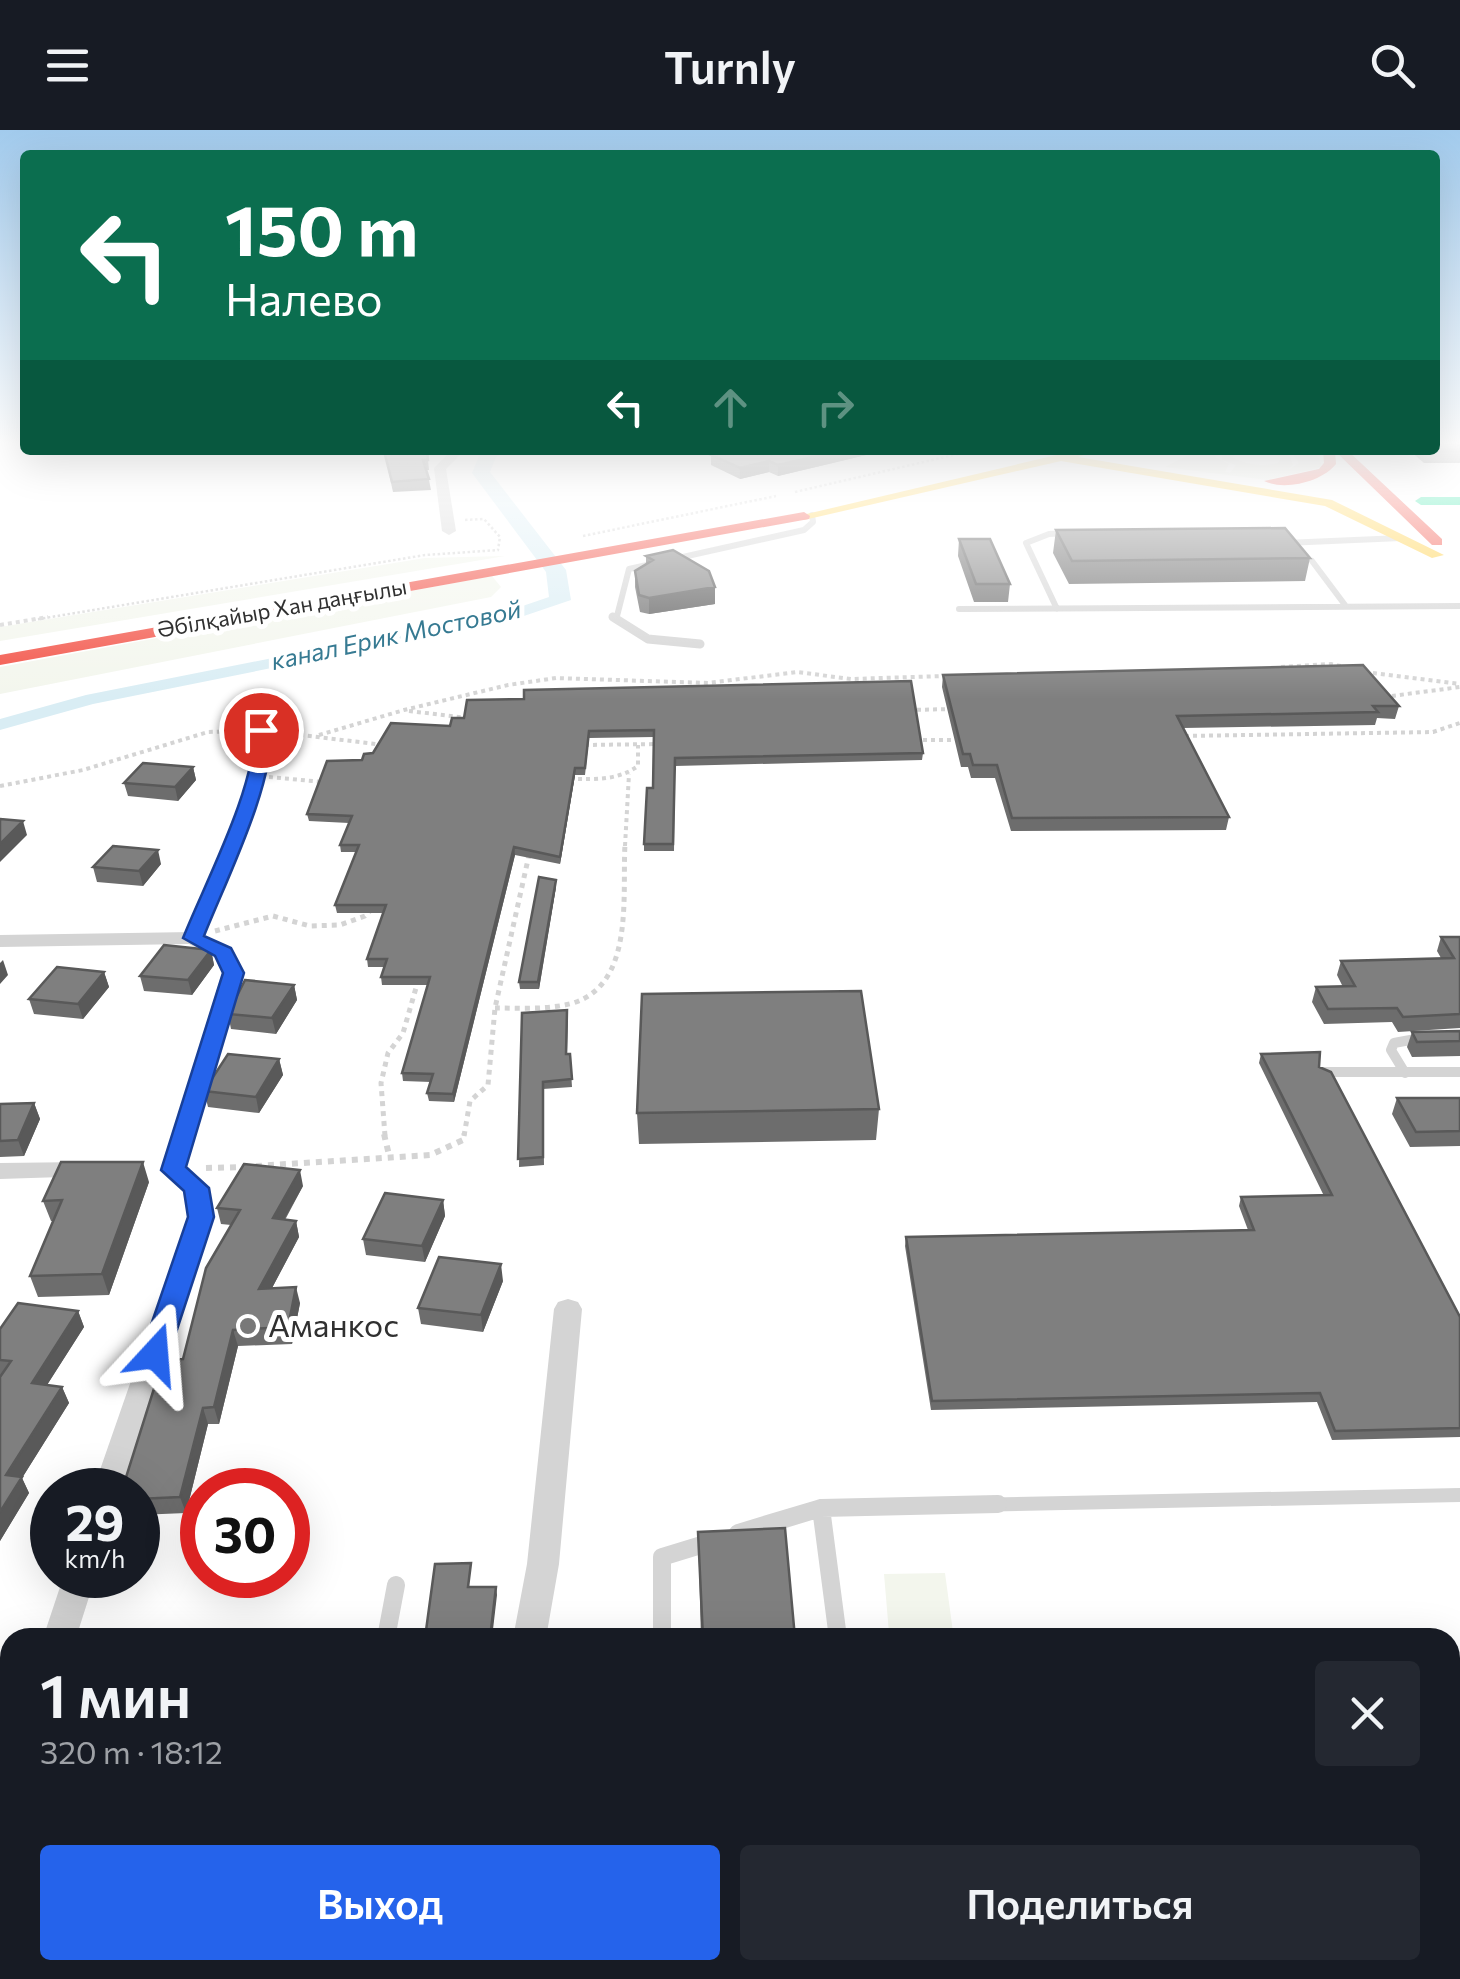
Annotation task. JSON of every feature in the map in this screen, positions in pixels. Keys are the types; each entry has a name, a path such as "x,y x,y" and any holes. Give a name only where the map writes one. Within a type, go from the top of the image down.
{"main road":[{"name":"Әбілқайыр Хан даңғылы","path":"583,546 694,527"},
{"name":"Әбілқайыр Хан даңғылы","path":"0,648 62,640 509,556 721,527"},
{"path":"1380,527 1448,556"},
{"path":"1419,527 1448,556"},
{"path":"1446,527 1448,556"},
{"name":"Әбілқайыр Хан даңғылы","path":"0,660 509,556"}],"street":[{"path":"0,941 193,938 223,952 233,973 163,1170 196,1188 201,1217 115,1468"},
{"path":"0,1171 115,1170"},
{"path":"532,1628 543,1564 568,1309"},
{"path":"61,1628 72,1598"}],"lane":[{"path":"700,644 648,639 613,618 628,569 807,527"},
{"path":"1057,609 1026,543 1050,534 1085,533"},
{"path":"1276,544 1401,538"},
{"path":"1312,561 1345,605"},
{"path":"959,609 1460,606"},
{"path":"193,938 257,775 263,746 261,730"},
{"path":"1405,1073 1391,1050 1394,1044 1406,1038 1442,1037"},
{"path":"1324,1072 1460,1072"},
{"path":"662,1628 662,1557 821,1508 1460,1496"},
{"path":"821,1508 837,1628"},
{"path":"388,1628 396,1584"}],"path":[{"path":"0,625 425,555 509,556 491,527"},
{"path":"583,546 655,527"},
{"path":"1273,668 1332,664 1346,668"},
{"path":"316,736 404,710 508,685 556,678 708,683 798,672 850,678 946,676"},
{"path":"1362,672 1460,686"},
{"path":"1368,699 1460,686"},
{"path":"898,710 957,709"},
{"path":"404,710 486,718"},
{"path":"1175,736 1433,732 1460,723"},
{"path":"0,786 97,767 164,742 208,732 261,730 389,746"},
{"path":"916,740 976,739"},
{"path":"580,745 658,744"},
{"path":"562,780 610,779 629,774 638,766 638,745"},
{"path":"495,1008 574,1004 593,997 612,978 618,954 629,774"},
{"path":"257,775 332,783"},
{"path":"163,1170 430,1155 463,1140 470,1101 488,1085 495,1008 533,837"},
{"path":"193,938 273,916 288,926 348,924 371,912 378,893"},
{"path":"390,1155 382,1126 380,1083 388,1053 402,1033 418,979"}],"shaded area":[{"path":"505,556 0,641 0,627 425,558"},
{"path":"492,576 501,587 491,597 0,694 0,667"},
{"path":"945,1573 952,1628 889,1628 884,1574"}],"water":[{"name":"канал Ерик Мостовой","path":"513,527 533,527 566,570 571,600 515,619 93,704 0,730 0,719 86,695 505,612 549,597 546,572"}],"building":[{"path":"1285,528 1310,558 1072,561 1056,530"},
{"path":"959,539 990,539 1010,584 976,584"},
{"path":"673,550 709,571 715,587 649,598 639,595 635,571 653,560 646,556"},
{"path":"1363,665 1399,706 1373,706 1378,712 1177,716 1229,817 1012,818 997,765 973,765 970,754 963,754 943,675"},
{"path":"911,681 923,753 675,758 673,844 644,844 647,788 653,788 654,730 589,731 585,768 575,768 560,857 514,847 453,1094 427,1093 433,1074 402,1073 430,977 381,977 387,959 367,959 386,905 335,905 359,845 340,845 352,816 307,814 327,761 362,760 364,754 373,753 391,723 450,726 452,718 464,718 467,700 524,699 524,690"},
{"path":"143,763 193,767 175,787 124,783"},
{"path":"0,819 23,821 0,844"},
{"path":"113,846 158,850 139,871 93,867"},
{"path":"539,877 556,880 538,982 519,982"},
{"path":"1441,937 1460,937 1460,1014 1403,1017 1397,1008 1328,1009 1316,987 1355,986 1341,961 1454,958"},
{"path":"164,945 211,950 188,980 140,976"},
{"path":"57,967 104,972 78,1004 29,999"},
{"path":"245,980 294,985 272,1018 228,1014"},
{"path":"861,991 879,1109 637,1113 642,994"},
{"path":"567,1010 566,1054 570,1054 572,1079 543,1082 543,1157 518,1159 522,1013"},
{"path":"1460,1031 1460,1041 1417,1042 1412,1032"},
{"path":"1320,1052 1319,1067 1331,1072 1460,1317 1460,1428 1335,1431 1320,1393 932,1401 906,1237 1254,1230 1241,1197 1332,1195 1261,1054"},
{"path":"228,1054 279,1059 256,1097 204,1091"},
{"path":"1397,1098 1460,1098 1460,1131 1416,1132"},
{"path":"34,1103 18,1140 0,1141 0,1104"},
{"path":"61,1162 143,1162 102,1274 30,1276 62,1200 43,1201"},
{"path":"244,1164 300,1170 273,1218 296,1221 259,1289 296,1287 288,1327 233,1330 214,1407 203,1408 187,1468 180,1468 180,1497 160,1498 160,1468 129,1468 163,1360 183,1359 206,1268 240,1210 217,1208"},
{"path":"385,1193 443,1200 422,1246 363,1239"},
{"path":"439,1257 501,1264 481,1315 418,1308"},
{"path":"18,1303 78,1311 32,1383 62,1387 6,1475 22,1477 0,1512 0,1377 11,1361 0,1360 0,1329"},
{"path":"785,1528 794,1628 703,1628 698,1532"},
{"path":"471,1563 468,1587 496,1587 491,1628 426,1628 435,1564"}],"traffic: slow":[{"path":"1379,527 1437,555"}],"traffic: jam":[{"path":"0,660 741,527"},
{"path":"1421,527 1437,542"}],"place":[{"name":"Аманкос","path":"248,1326"}],"route":[{"path":"155,1354 201,1217 196,1188 173,1170 233,973 223,952 193,938 257,775 263,746 261,730"}]}
